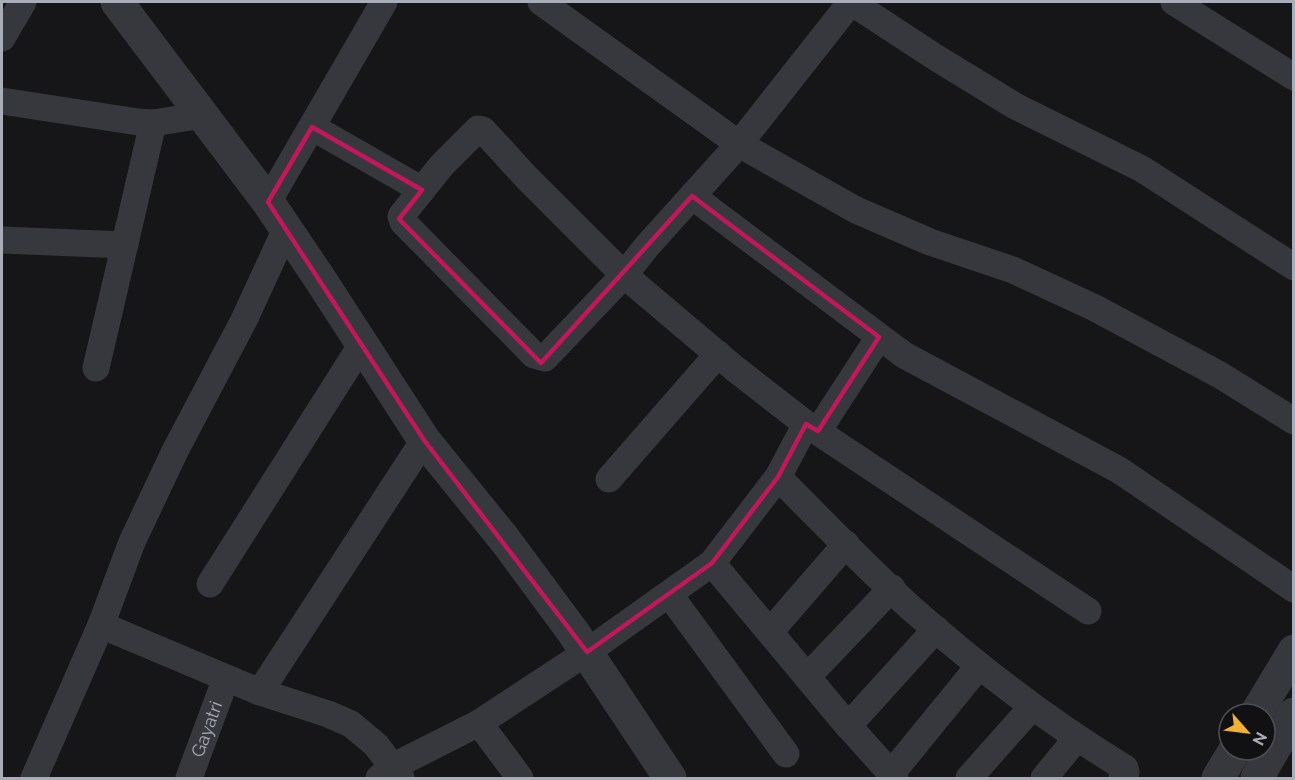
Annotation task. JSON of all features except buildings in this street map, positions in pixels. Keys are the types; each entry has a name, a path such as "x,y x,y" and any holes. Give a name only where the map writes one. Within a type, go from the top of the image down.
{"street":[{"path":"2,38 23,2"},
{"path":"117,2 268,202 424,440 505,540 587,652 670,778"},
{"path":"268,202 384,2"},
{"path":"541,2 739,144 856,210 930,242 1013,270 1095,308 1220,375 1293,421"},
{"path":"1088,611 812,428 718,354 624,275 526,177 481,128 446,160 401,216 403,222 538,358 545,358 624,275 739,144 851,2 1016,106 1142,169 1293,267"},
{"path":"1174,2 1293,77"},
{"path":"2,101 129,122 153,123 203,115"},
{"path":"96,368 153,123"},
{"path":"312,127 422,190"},
{"path":"692,196 904,355 1119,470 1293,590"},
{"path":"34,778 101,625 132,542 286,229"},
{"path":"2,240 125,245"},
{"path":"101,625 260,692 328,714 351,724 376,745 391,775 479,723 587,652 712,563 778,477 879,337"},
{"path":"210,585 362,344"},
{"path":"609,479 718,354"},
{"path":"260,692 424,440"},
{"path":"778,477 936,629 1032,707 1076,739 1125,768 1126,772 1122,778"},
{"path":"770,632 846,544"},
{"path":"712,563 848,726 893,776 980,666"},
{"path":"807,677 892,588"},
{"path":"669,594 786,754"},
{"path":"848,726 936,629"},
{"path":"1263,702 1293,651"},
{"name":"Gayatri","path":"189,778 226,678"},
{"path":"969,778 1032,707"},
{"path":"1257,778 1293,714"},
{"path":"479,723 520,778"},
{"path":"1044,778 1076,739"},
{"path":"1218,778 1228,762"}],"highlighted area":[{"path":"312,127 422,190 399,219 541,363 692,196 879,337 818,431 806,424 778,477 712,563 587,652 424,440 268,202"}]}
